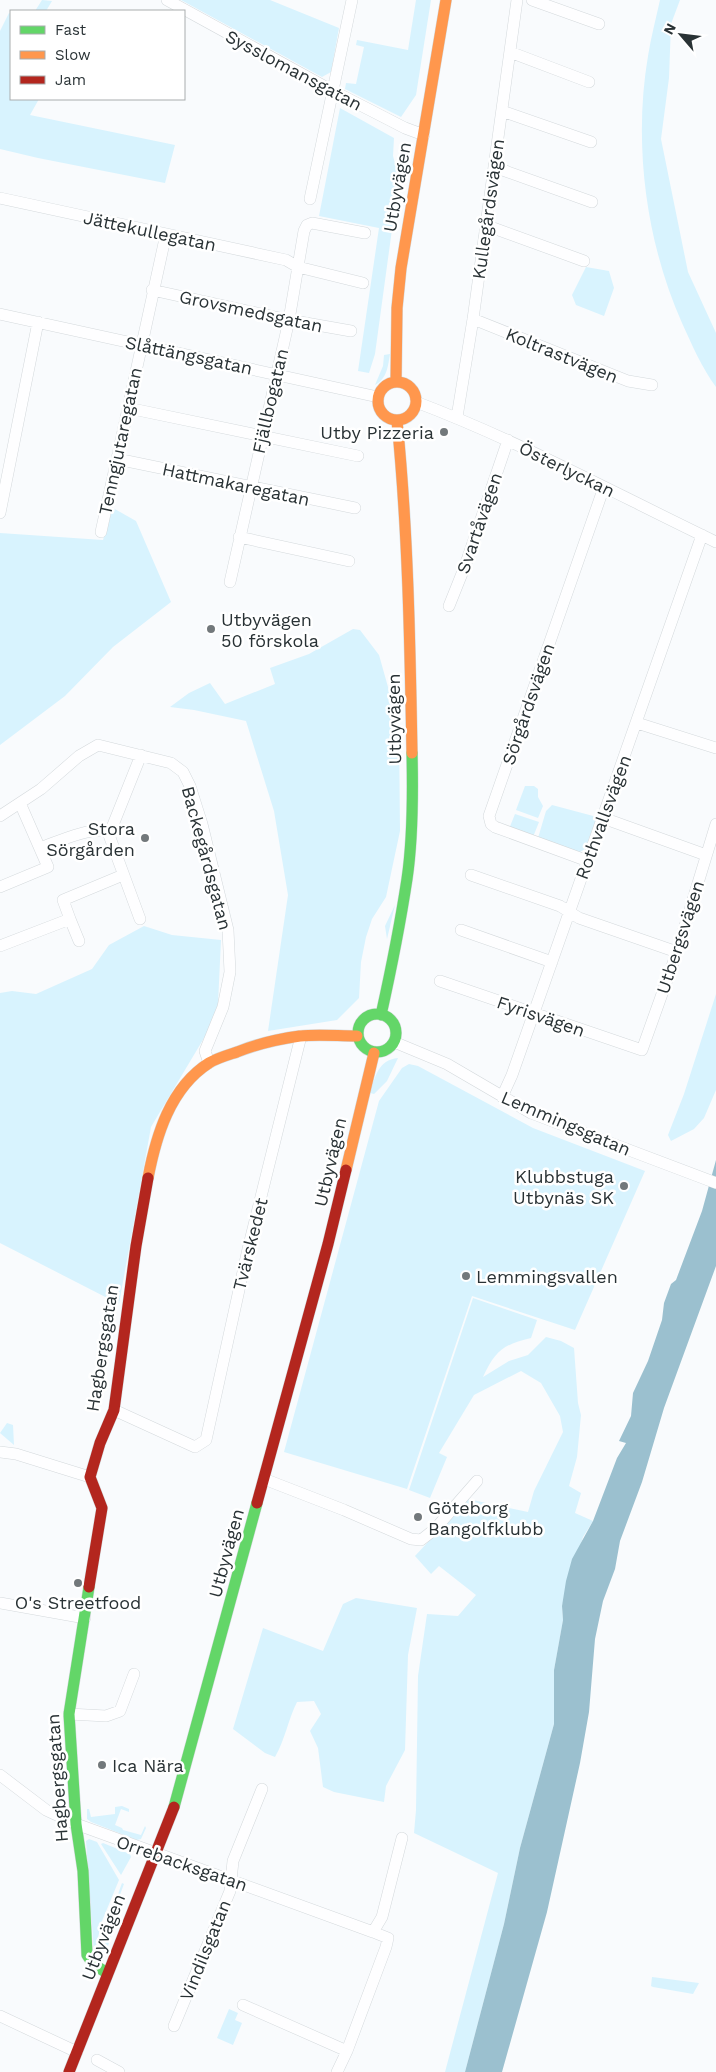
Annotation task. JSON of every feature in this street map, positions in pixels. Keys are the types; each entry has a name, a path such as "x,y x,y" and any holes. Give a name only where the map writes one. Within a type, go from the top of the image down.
{"street":[{"name":"Sysslomansgatan","path":"167,0 333,91 405,128 424,135"},
{"path":"310,199 352,0"},
{"name":"Utbyvägen","path":"396,382 397,308 401,268 446,0"},
{"name":"Kullegårdsvägen","path":"457,417 473,319 517,0"},
{"path":"532,0 599,24"},
{"path":"510,52 589,82"},
{"path":"502,111 591,142"},
{"path":"494,167 592,202"},
{"name":"Jättekullegatan","path":"0,198 286,260 298,267 362,283"},
{"name":"Fjällbogatan","path":"230,582 289,320 304,231 312,223 365,233"},
{"path":"485,225 584,261"},
{"name":"Tenngjutaregatan","path":"101,532 152,290 166,234"},
{"name":"Grovsmedsgatan","path":"152,290 289,320 350,331"},
{"name":"Slåttängsgatan","path":"0,314 378,397"},
{"name":"Koltrastvägen","path":"473,319 628,381 652,385"},
{"path":"0,512 38,322"},
{"path":"396,382 409,386 414,393 416,402 412,414 405,419 388,418 378,406 378,397 383,388 396,382"},
{"name":"Österlyckan","path":"416,402 457,417 508,440 716,542"},
{"path":"128,408 358,456"},
{"name":"Utbyvägen","path":"381,1014 395,950 407,878 412,801 410,638 401,460 397,420"},
{"name":"Svartåvägen","path":"449,606 465,566 508,440"},
{"name":"Hattmakaregatan","path":"117,459 355,508"},
{"name":"Sörgårdsvägen","path":"588,861 495,827 491,824 489,816 604,487"},
{"name":"Rothvallsvägen","path":"502,1097 512,1075 702,535"},
{"path":"239,537 349,561"},
{"path":"637,722 716,748"},
{"name":"Backegårdsgatan","path":"0,816 41,789 79,756 98,745 178,766 186,778 202,824 228,930 230,972 223,1007 206,1051 209,1063"},
{"path":"140,919 110,840 109,831 141,755"},
{"path":"0,887 48,867 20,803"},
{"path":"603,818 706,855"},
{"name":"Utbergsvägen","path":"642,1050 677,952 716,824"},
{"path":"40,848 74,835 100,830 109,831"},
{"path":"78,941 63,900 123,875"},
{"path":"471,875 560,906 579,918 677,952"},
{"path":"0,946 70,919"},
{"path":"461,930 552,962"},
{"name":"Fyrisvägen","path":"440,981 642,1050"},
{"path":"381,1014 387,1017 394,1025 396,1031 394,1042 385,1051 374,1053 361,1046 357,1036 358,1028 365,1018 370,1015 381,1014"},
{"name":"Hagbergsgatan","path":"108,1973 95,1967 89,1961 87,1955 83,1871 76,1824 68,1714 102,1508 90,1477 100,1443 114,1410 136,1246 154,1148 164,1119 176,1097 191,1079 209,1063 259,1043 301,1036 357,1036"},
{"name":"Tvärskedet","path":"114,1410 195,1447 206,1440 248,1249 301,1036"},
{"name":"Lemmingsgatan","path":"394,1042 446,1064 502,1097 544,1118 716,1183"},
{"name":"Utbyvägen","path":"69,2072 177,1798 328,1244 374,1053"},
{"path":"0,1452 16,1454 90,1477"},
{"path":"264,1479 344,1510 411,1539 420,1540 435,1529 477,1481"},
{"path":"0,1603 85,1618"},
{"path":"68,1714 106,1716 120,1711 134,1674"},
{"name":"Orrebacksgatan","path":"0,1775 46,1810 76,1824 373,1932"},
{"name":"Vindilsgatan","path":"174,2026 230,1891 233,1861 262,1789"},
{"path":"337,2072 347,2051 388,1938 373,1932 384,1911 402,1838"},
{"path":"243,2006 347,2051"},
{"path":"0,2016 77,2052"},
{"path":"97,2060 119,2072"}],"shaded area":[{"path":"42,0 52,1 47,10 36,10"},
{"path":"181,0 270,0 339,28 331,72 322,77"},
{"path":"416,0 431,0 416,95 401,117 345,89 346,83 356,84 364,47 356,45 357,40 408,50"},
{"path":"660,0 680,0 671,24 669,78 661,139 688,272 716,333 716,387 693,348 670,292 651,226 646,192 642,123 644,89 649,49"},
{"path":"10,14 10,100 38,100 30,115 175,145 165,183 0,149 0,31"},
{"path":"340,108 394,138 393,156 399,178 375,354 369,373 358,371 379,228 319,216"},
{"path":"586,267 609,271 614,288 604,316 576,305 572,295"},
{"path":"390,354 388,368 382,379 375,385 383,366 384,355"},
{"path":"113,508 136,521 171,602 113,647 65,696 0,745 0,533 103,540"},
{"path":"353,629 360,630 379,655 399,726 400,831 386,897 372,919 366,937 361,962 359,998 337,1020 268,1031 288,895 274,811 246,721 170,707 189,693 210,683 225,704 275,684 270,668 309,654"},
{"path":"525,786 534,786 538,789 538,797 543,806 538,818 516,810"},
{"path":"552,805 597,817 585,849 578,853 538,838 546,811"},
{"path":"515,814 539,822 533,837 509,829"},
{"path":"395,905 387,939 385,926"},
{"path":"144,926 172,935 221,940 218,1004 207,1033 151,1127 119,1304 0,1243 0,993 12,991 36,994 92,969 109,945"},
{"path":"716,994 716,1090 704,1118 694,1129 671,1141 668,1135 684,1094"},
{"path":"398,1058 387,1081 374,1094 370,1093 378,1070 391,1059"},
{"name":"Lemmingsvallen","path":"409,1064 418,1066 533,1128 645,1171 575,1330 472,1296 407,1489 284,1452 379,1101 402,1068"},
{"path":"716,1160 716,1266 664,1408 642,1482 620,1541 615,1569 603,1601 595,1639 589,1712 580,1763 547,1912 502,2072 465,2072 504,1924 520,1848 554,1724 554,1670 563,1620 562,1606 566,1581 572,1559 593,1521 617,1458 626,1443 619,1441 631,1416 633,1393 648,1361 662,1320 664,1303 671,1284 676,1280 702,1211"},
{"path":"473,1298 537,1320 531,1338 514,1343 501,1350 483,1377 509,1361 528,1355 546,1337 561,1341 574,1348 578,1403 581,1415 577,1457 569,1486 581,1493 575,1513 593,1521 583,1537 562,1606 563,1620 554,1670 554,1724 520,1848 504,1924 465,2072 445,2072 498,1873 414,1833 418,1676 427,1614 458,1616 476,1595 439,1566 431,1574 415,1556 468,1499 528,1512 534,1491 563,1432 560,1416 541,1383 521,1371 474,1395 439,1453 447,1457 430,1498 409,1490"},
{"path":"7,1423 13,1425 14,1445 0,1433"},
{"path":"356,1598 417,1608 408,1655 405,1750 386,1786 384,1802 334,1792 323,1787 318,1748 310,1731 321,1714 314,1701 297,1702 275,1757 265,1753 233,1729 263,1628 323,1651 343,1604"},
{"path":"122,1806 129,1809 129,1812 121,1809 115,1825 123,1830 141,1835 145,1826 146,1828 141,1839 137,1840 87,1819 87,1809 89,1809 91,1817 115,1814 115,1807"},
{"path":"89,1839 97,1842 119,1880 102,1921 94,1954 86,1841"},
{"path":"103,1843 130,1854 131,1857 121,1875 101,1844"},
{"path":"122,1883 124,1884 112,1916 110,1916"},
{"path":"108,1922 115,1923 103,1962 99,1961"},
{"path":"652,1977 699,1983 693,1994 653,1987 651,1986"},
{"path":"229,2009 238,2013 235,2020 242,2023 233,2045 217,2038"}],"traffic: fast":[{"path":"381,1015 392,964 409,864 412,816 412,753"},
{"path":"377,1014 391,1019 396,1033 391,1047 377,1052 363,1047 358,1033 363,1019 377,1014"},
{"path":"174,1807 257,1503"},
{"path":"89,1587 69,1714 76,1824 83,1871 87,1955 93,1964 107,1973"}],"traffic: slow":[{"path":"396,382 397,308 401,268 446,0"},
{"path":"397,382 404,383 410,388 415,394 416,401 415,408 410,414 404,419 397,420 390,419 384,414 379,408 378,401 379,394 384,388 390,383 397,382"},
{"path":"397,421 406,545 412,753"},
{"path":"148,1178 155,1146 167,1114 184,1086 209,1063 268,1042 300,1036 357,1036"},
{"path":"346,1170 374,1053"}],"traffic: jam":[{"path":"257,1503 328,1244 346,1170"},
{"path":"89,1587 102,1508 90,1477 100,1443 114,1410 136,1246 148,1178"},
{"path":"69,2072 174,1807"}],"place":[{"name":"Utby Pizzeria","path":"444,432"},
{"name":"Utbyvägen 50 förskola","path":"211,629"},
{"name":"Stora Sörgården","path":"145,838"},
{"name":"Klubbstuga Utbynäs SK","path":"624,1186"},
{"name":"Lemmingsvallen","path":"466,1276"},
{"name":"Göteborg Bangolfklubb","path":"418,1517"},
{"name":"O's Streetfood","path":"78,1583"},
{"name":"Ica Nära","path":"102,1765"}]}
